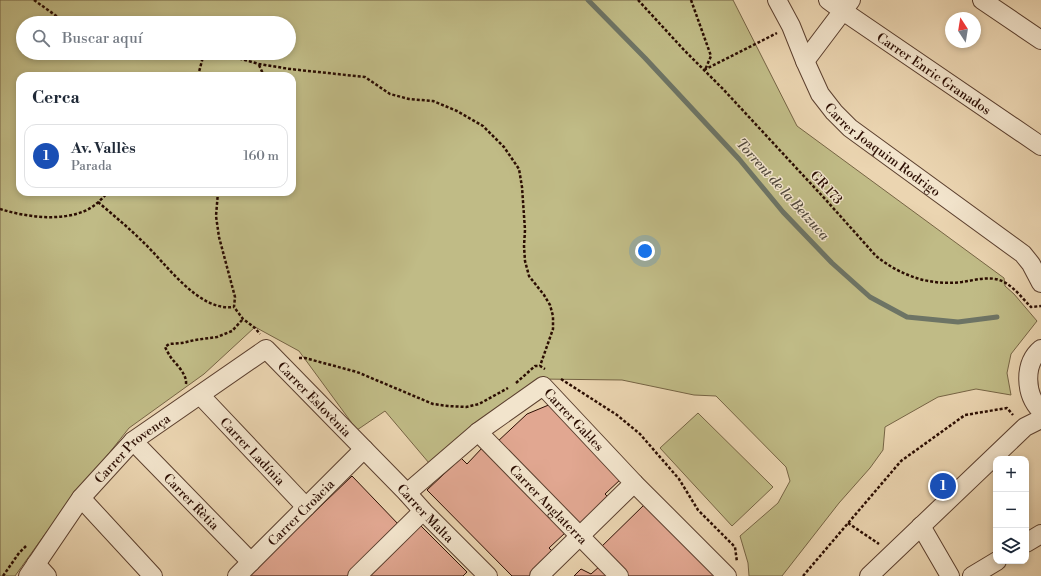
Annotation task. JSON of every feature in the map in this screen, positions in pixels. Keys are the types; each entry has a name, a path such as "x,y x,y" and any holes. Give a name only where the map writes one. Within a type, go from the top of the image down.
{"street":[{"name":"Carrer Joaquim Rodrigo","path":"778,0 791,26 820,94 834,112 850,128 1023,254 1036,260 1041,283"},
{"name":"Carrer Enric Granados","path":"828,0 847,6 1041,146"},
{"path":"982,0 1041,40"},
{"path":"805,61 847,6"},
{"name":"Carrer Provença","path":"37,572 81,498 133,441 200,395 263,342"},
{"name":"Carrer Eslovènia","path":"263,342 364,449"},
{"path":"1041,349 1038,351 1031,364 1028,378 1030,393 1036,406 1041,411"},
{"name":"Carrer Gal·les","path":"407,493 478,432 543,386 634,483 733,572"},
{"name":"Carrer Ladínia","path":"200,395 306,507"},
{"path":"869,576 1025,427 1041,419"},
{"name":"Carrer Anglaterra","path":"478,432 619,576"},
{"name":"Carrer Rètia","path":"133,441 251,562"},
{"name":"Carrer Malta","path":"364,449 407,493 481,574"},
{"name":"Carrer Croàcia","path":"237,576 364,449"},
{"path":"539,576 634,483"},
{"path":"81,498 153,576"},
{"path":"357,576 423,511"},
{"path":"921,526 950,576"},
{"path":"1029,541 1041,534"},
{"path":"972,576 993,563"}],"path":[{"path":"34,0 56,16"},
{"name":"GR 173","path":"638,0 684,50 723,89 876,256 886,264 900,272 934,282 950,283 983,278 994,278 1004,282 1012,288 1031,307 1035,308 1041,306"},
{"path":"691,0 711,56 704,70"},
{"path":"704,70 791,26"},
{"path":"199,72 202,60"},
{"path":"245,60 290,69 365,77 390,94 409,99 433,101 457,111 483,126 504,146 518,169 522,187 525,230 525,261 530,276 550,305 553,316 553,329 540,366"},
{"path":"259,64 262,72"},
{"path":"0,209 15,214 50,217 69,216 87,210 104,196"},
{"path":"218,196 216,216 219,237 236,297 234,306 243,319 255,328 263,342"},
{"path":"98,202 143,241 186,287 214,305 226,308 234,306"},
{"path":"293,358 306,358 357,372 433,404 466,407 479,404 513,385 535,366 540,366 546,370"},
{"path":"558,377 640,434 679,479 698,510 735,547 733,572"},
{"path":"803,576 901,461 965,416 1007,408 1025,427"},
{"path":"848,523 892,554"}],"shaded area":[{"path":"0,0 733,0 797,126 1004,278 1005,286 1014,294 1037,321 1011,354 1007,373 1011,395 976,389 938,397 885,427 883,450 782,576 749,576 748,563 740,536 778,503 790,481 786,467 716,396 694,395 622,380 540,379 429,463 385,411 357,430 299,351 255,327 204,374 129,428 45,534 15,576 0,576"},
{"path":"698,413 773,487 732,526 660,448"}],"building":[{"path":"551,404 622,478 605,494 609,498 578,527 496,443 527,414"},
{"path":"483,447 566,532 549,548 554,553 531,576 512,576 427,490 461,458 467,464"},
{"path":"352,476 400,526 348,576 248,576"},
{"path":"646,503 717,576 622,576 597,551"},
{"path":"418,523 467,572 463,576 364,576"},
{"path":"600,566 610,576 574,576 581,569 591,574"}],"waterway":[{"name":"Torrent de la Betzuca","path":"588,0 645,58 739,159 783,212 832,263 870,297 907,317 958,322 997,317"}],"place":[{"name":"Av. Vallès","path":"943,486"}]}
